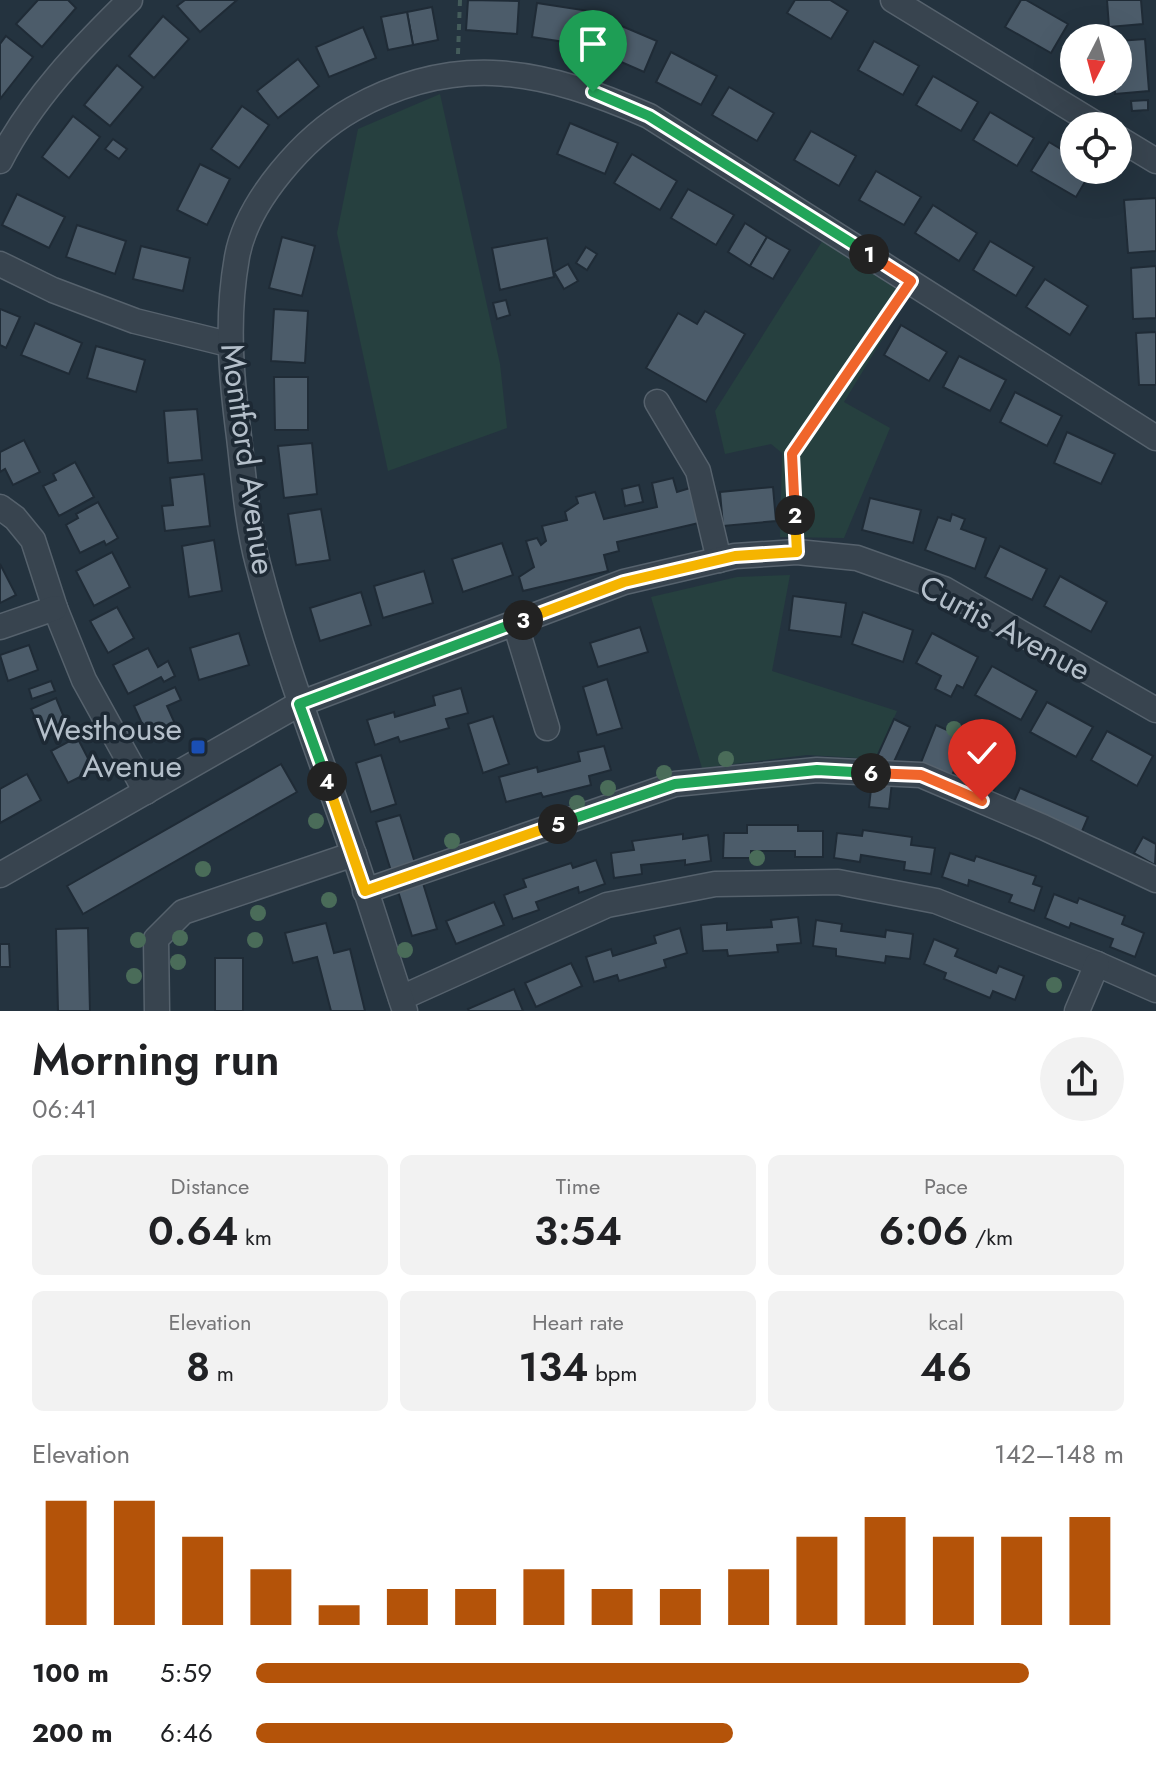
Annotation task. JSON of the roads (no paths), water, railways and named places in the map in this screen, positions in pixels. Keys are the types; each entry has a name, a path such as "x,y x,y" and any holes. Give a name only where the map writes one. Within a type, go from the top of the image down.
{"street":[{"path":"0,161 75,53 130,0"},
{"path":"893,0 1076,112"},
{"name":"Montford Avenue","path":"403,1005 354,854 299,704 257,561 228,344 237,255 251,218 281,171 334,120 409,84 458,73 504,73 545,78 593,92 649,116 1156,438"},
{"path":"1132,146 1156,161"},
{"path":"0,264 53,290 135,321 228,344"},
{"path":"657,402 698,471 719,560"},
{"path":"0,507 15,518 33,540 55,608 84,680 146,792"},
{"name":"Curtis Avenue","path":"0,875 299,704 624,582 735,556 797,552 857,558 944,589 1156,710"},
{"path":"0,627 55,608"},
{"path":"515,623 547,728"},
{"path":"365,891 675,784 817,770 921,775 1156,880"},
{"path":"157,1011 156,939 183,912 354,854"},
{"path":"403,1005 607,905 715,884 838,882 936,901 1156,990"},
{"path":"1077,1011 1097,964"}],"place":[{"name":"Westhouse Avenue","path":"198,747"}]}
